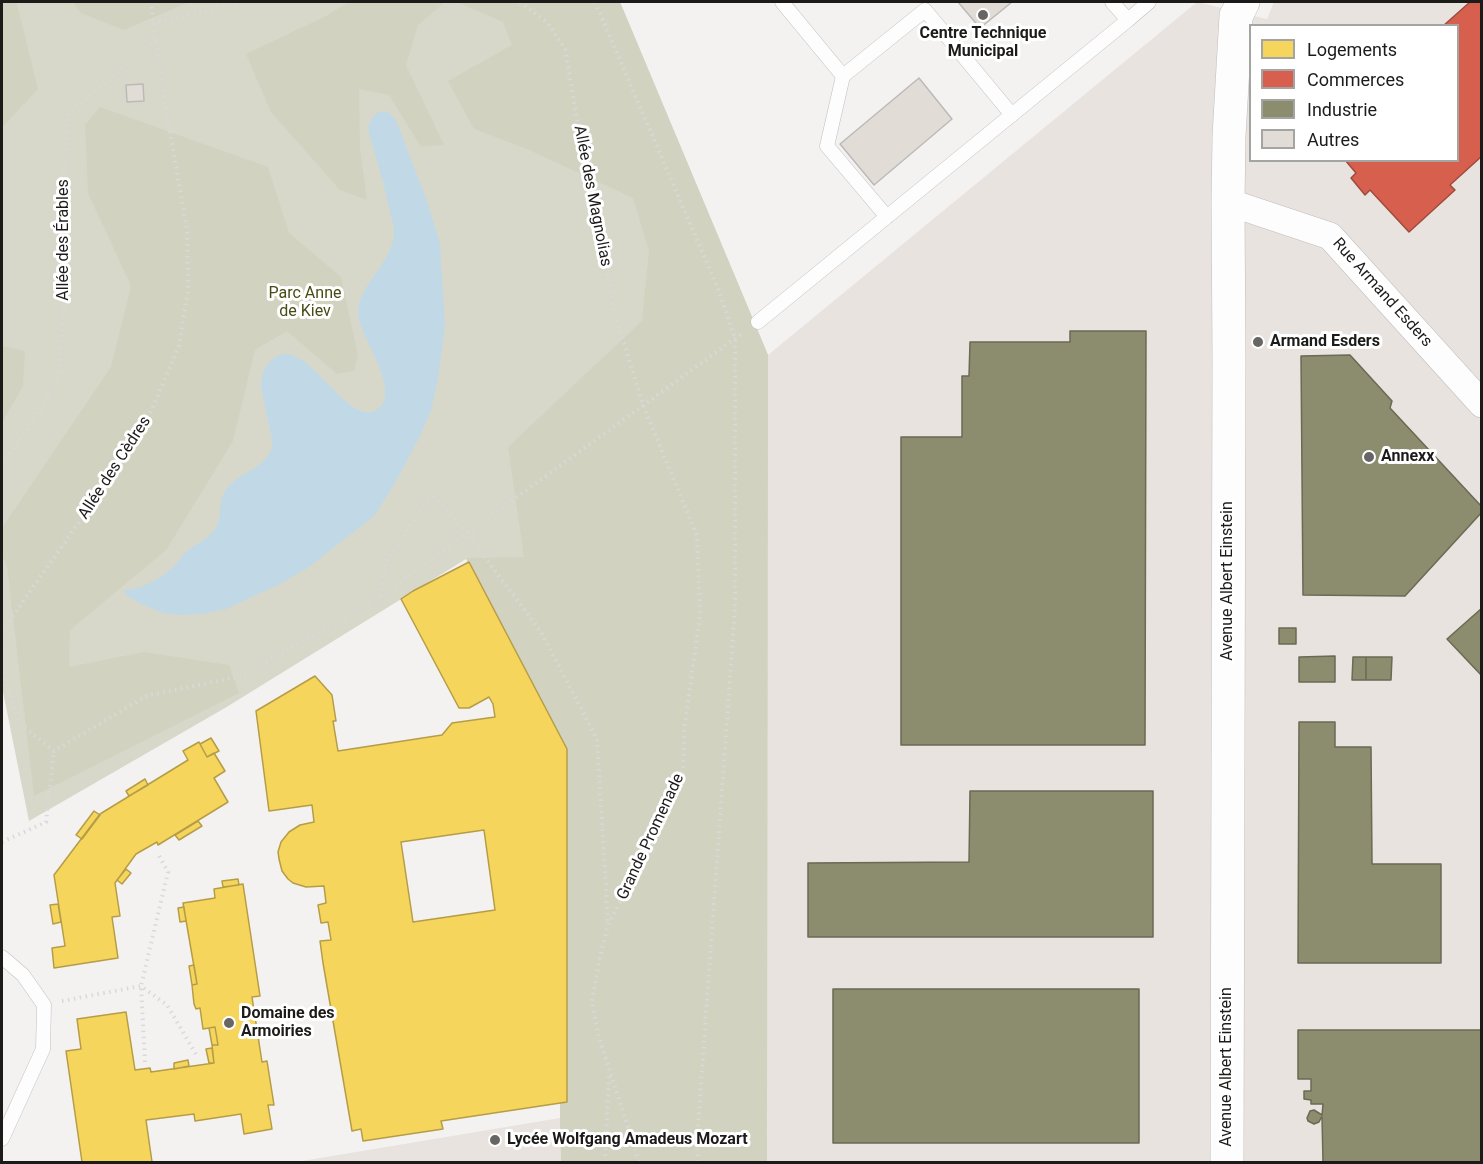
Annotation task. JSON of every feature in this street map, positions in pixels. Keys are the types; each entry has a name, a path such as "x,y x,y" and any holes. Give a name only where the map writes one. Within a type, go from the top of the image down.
{"street":[{"name":"Avenue Albert Einstein","path":"1227,1162 1228,202 1229,136 1236,16 1243,2"},
{"name":"Rue Armand Esders","path":"1228,202 1330,236 1482,404"}],"lane":[{"path":"782,2 843,76"},
{"path":"1112,2 1128,20"},
{"path":"758,322 1149,2"},
{"path":"887,217 827,146 843,76 925,10 1012,115"},
{"path":"2,957 23,975 44,1005 43,1049 2,1138"}],"path":[{"name":"Allée des Cèdres","path":"2,631 146,423 180,346 188,289 188,230 155,40 151,2"},
{"path":"153,22 241,2"},
{"name":"Allée des Magnolias","path":"520,2 547,22 565,49 615,314 643,405"},
{"path":"595,2 719,291 735,339 735,608 698,1129 698,1162"},
{"name":"Allée des Érables","path":"2,463 29,428 58,380 65,297 61,239 67,115 155,40"},
{"path":"54,751 146,696 242,676 381,596 758,322"},
{"name":"Grande Promenade","path":"639,1162 598,1034 592,1001 608,925 649,847 683,771 684,730 700,616 697,536 643,405"},
{"path":"381,596 385,563 432,494 467,533 541,632 597,740 608,925"},
{"path":"2,648 3,671 19,723 54,751"},
{"path":"2,842 46,822 54,751"},
{"path":"145,1062 141,986 168,872 158,854"},
{"path":"44,1005 141,986 167,1005 197,1056"},
{"path":"605,1162 610,1069"}],"shaded area":[{"path":"1197,2 1267,19 1274,2 1481,2 1481,1162 767,1162 768,355"},
{"name":"Lycée Wolfgang Amadeus Mozart","path":"560,1118 561,1162 293,1162 302,1161"}],"green space":[{"name":"Parc Anne de Kiev","path":"2,2 620,2 768,355 767,1162 561,1162 564,751 466,559 225,708 29,821 2,687"},
{"path":"2,2 16,2 17,4 38,89 2,127"},
{"path":"73,2 189,2 124,30 81,13"},
{"path":"349,2 445,2 418,25 406,65 444,145 421,147 389,95 359,89 360,149 367,200 340,190 271,112 246,54 326,16"},
{"path":"457,2 620,2 768,355 767,1162 561,1162 564,751 466,558 524,557 508,447 642,321 649,251 633,198 527,149 474,129 448,81 512,45 503,22"},
{"path":"100,107 268,167 289,233 341,277 358,355 354,371 337,374 287,331 255,350 233,441 166,550 70,630 69,667 144,652 229,665 239,693 34,796 7,566 2,555 2,528 111,367 131,286 88,193 85,125"},
{"path":"2,346 25,351 23,386 2,423"}],"water":[{"path":"379,112 388,112 396,120 426,198 440,243 445,326 431,411 420,436 374,516 309,567 278,585 226,609 201,614 177,615 163,613 139,603 126,595 124,590 138,588 163,576 185,553 210,534 217,526 225,491 238,478 267,457 272,440 261,383 265,368 273,359 286,354 300,359 356,409 369,412 381,406 384,400 384,382 358,313 363,293 392,246 394,235 385,189 369,134 370,121"}],"building: Logements":[{"path":"469,562 567,749 567,1102 441,1121 443,1129 363,1141 361,1129 352,1131 323,963 320,941 331,940 328,922 321,923 318,905 326,903 324,886 306,887 293,883 282,871 279,859 278,852 281,842 289,832 300,825 314,822 312,805 269,811 256,711 315,676 332,695 338,751 442,735 452,723 495,717 493,704 489,697 469,708 459,708 401,599","holes":["484,830 495,910 413,922 401,842"]},
{"path":"211,738 219,751 207,757 200,744"},
{"path":"199,742 207,757 214,753 225,771 214,778 228,802 158,845 157,842 136,854 115,883 120,916 112,917 118,958 54,968 52,948 65,946 54,875 100,814 188,760 183,751"},
{"path":"145,779 148,785 129,796 126,791"},
{"path":"94,811 100,815 82,839 76,835"},
{"path":"198,821 202,826 179,840 175,835"},
{"path":"126,869 131,873 122,884 117,880"},
{"path":"238,879 239,885 223,887 222,881"},
{"name":"Domaine des Armoiries","path":"243,884 260,996 252,997 262,1062 267,1061 274,1105 268,1105 272,1129 244,1134 241,1114 195,1121 194,1114 146,1120 152,1162 82,1162 66,1051 81,1049 77,1019 126,1012 135,1070 150,1068 151,1072 214,1063 212,1045 218,1045 215,1027 203,1029 200,1008 196,1009 194,1004 192,985 197,984 183,903 215,898 214,889"},
{"path":"58,904 61,922 53,924 50,905"},
{"path":"184,907 186,921 180,922 178,908"},
{"path":"194,965 197,984 192,985 189,966"},
{"path":"215,1027 218,1045 212,1045 209,1028"},
{"path":"212,1048 214,1063 209,1063 206,1049"},
{"path":"188,1060 189,1066 174,1069 174,1063"}],"building: Commerces":[{"path":"1470,2 1482,2 1482,156 1450,185 1455,190 1409,232 1370,190 1365,195 1351,178 1356,173 1347,162 1459,162 1459,24 1445,24"}],"building: Industrie":[{"path":"1070,331 1146,331 1145,745 901,745 901,437 962,437 962,376 969,376 970,342 1070,342"},
{"name":"Annexx","path":"1350,355 1392,401 1390,408 1482,507 1482,512 1405,596 1303,595 1301,356"},
{"path":"1482,608 1482,676 1447,639"},
{"path":"1279,628 1296,628 1296,644 1279,644"},
{"path":"1335,656 1335,682 1299,682 1299,657"},
{"path":"1353,657 1366,657 1366,680 1352,680"},
{"path":"1366,657 1392,657 1391,680 1366,680"},
{"path":"1299,722 1335,722 1335,747 1371,747 1372,864 1441,864 1441,963 1298,963"},
{"path":"970,791 1153,791 1153,937 808,937 808,863 969,862"},
{"path":"833,989 1139,989 1139,1143 833,1143"},
{"path":"1298,1030 1482,1030 1482,1162 1323,1162 1322,1117 1314,1124 1307,1118 1310,1111 1314,1110 1322,1115 1323,1104 1311,1104 1311,1100 1304,1099 1304,1091 1311,1091 1311,1079 1298,1079"}],"building: Autres":[{"name":"Centre Technique Municipal","path":"958,2 1012,2 980,28"},
{"path":"919,78 952,119 874,185 840,144"},
{"path":"143,84 144,101 127,102 126,85"}],"place":[{"name":"Centre Technique Municipal","path":"983,15"},
{"name":"Armand Esders","path":"1258,342"},
{"name":"Annexx","path":"1369,457"},
{"name":"Domaine des Armoiries","path":"229,1023"},
{"name":"Lycée Wolfgang Amadeus Mozart","path":"495,1140"}]}
